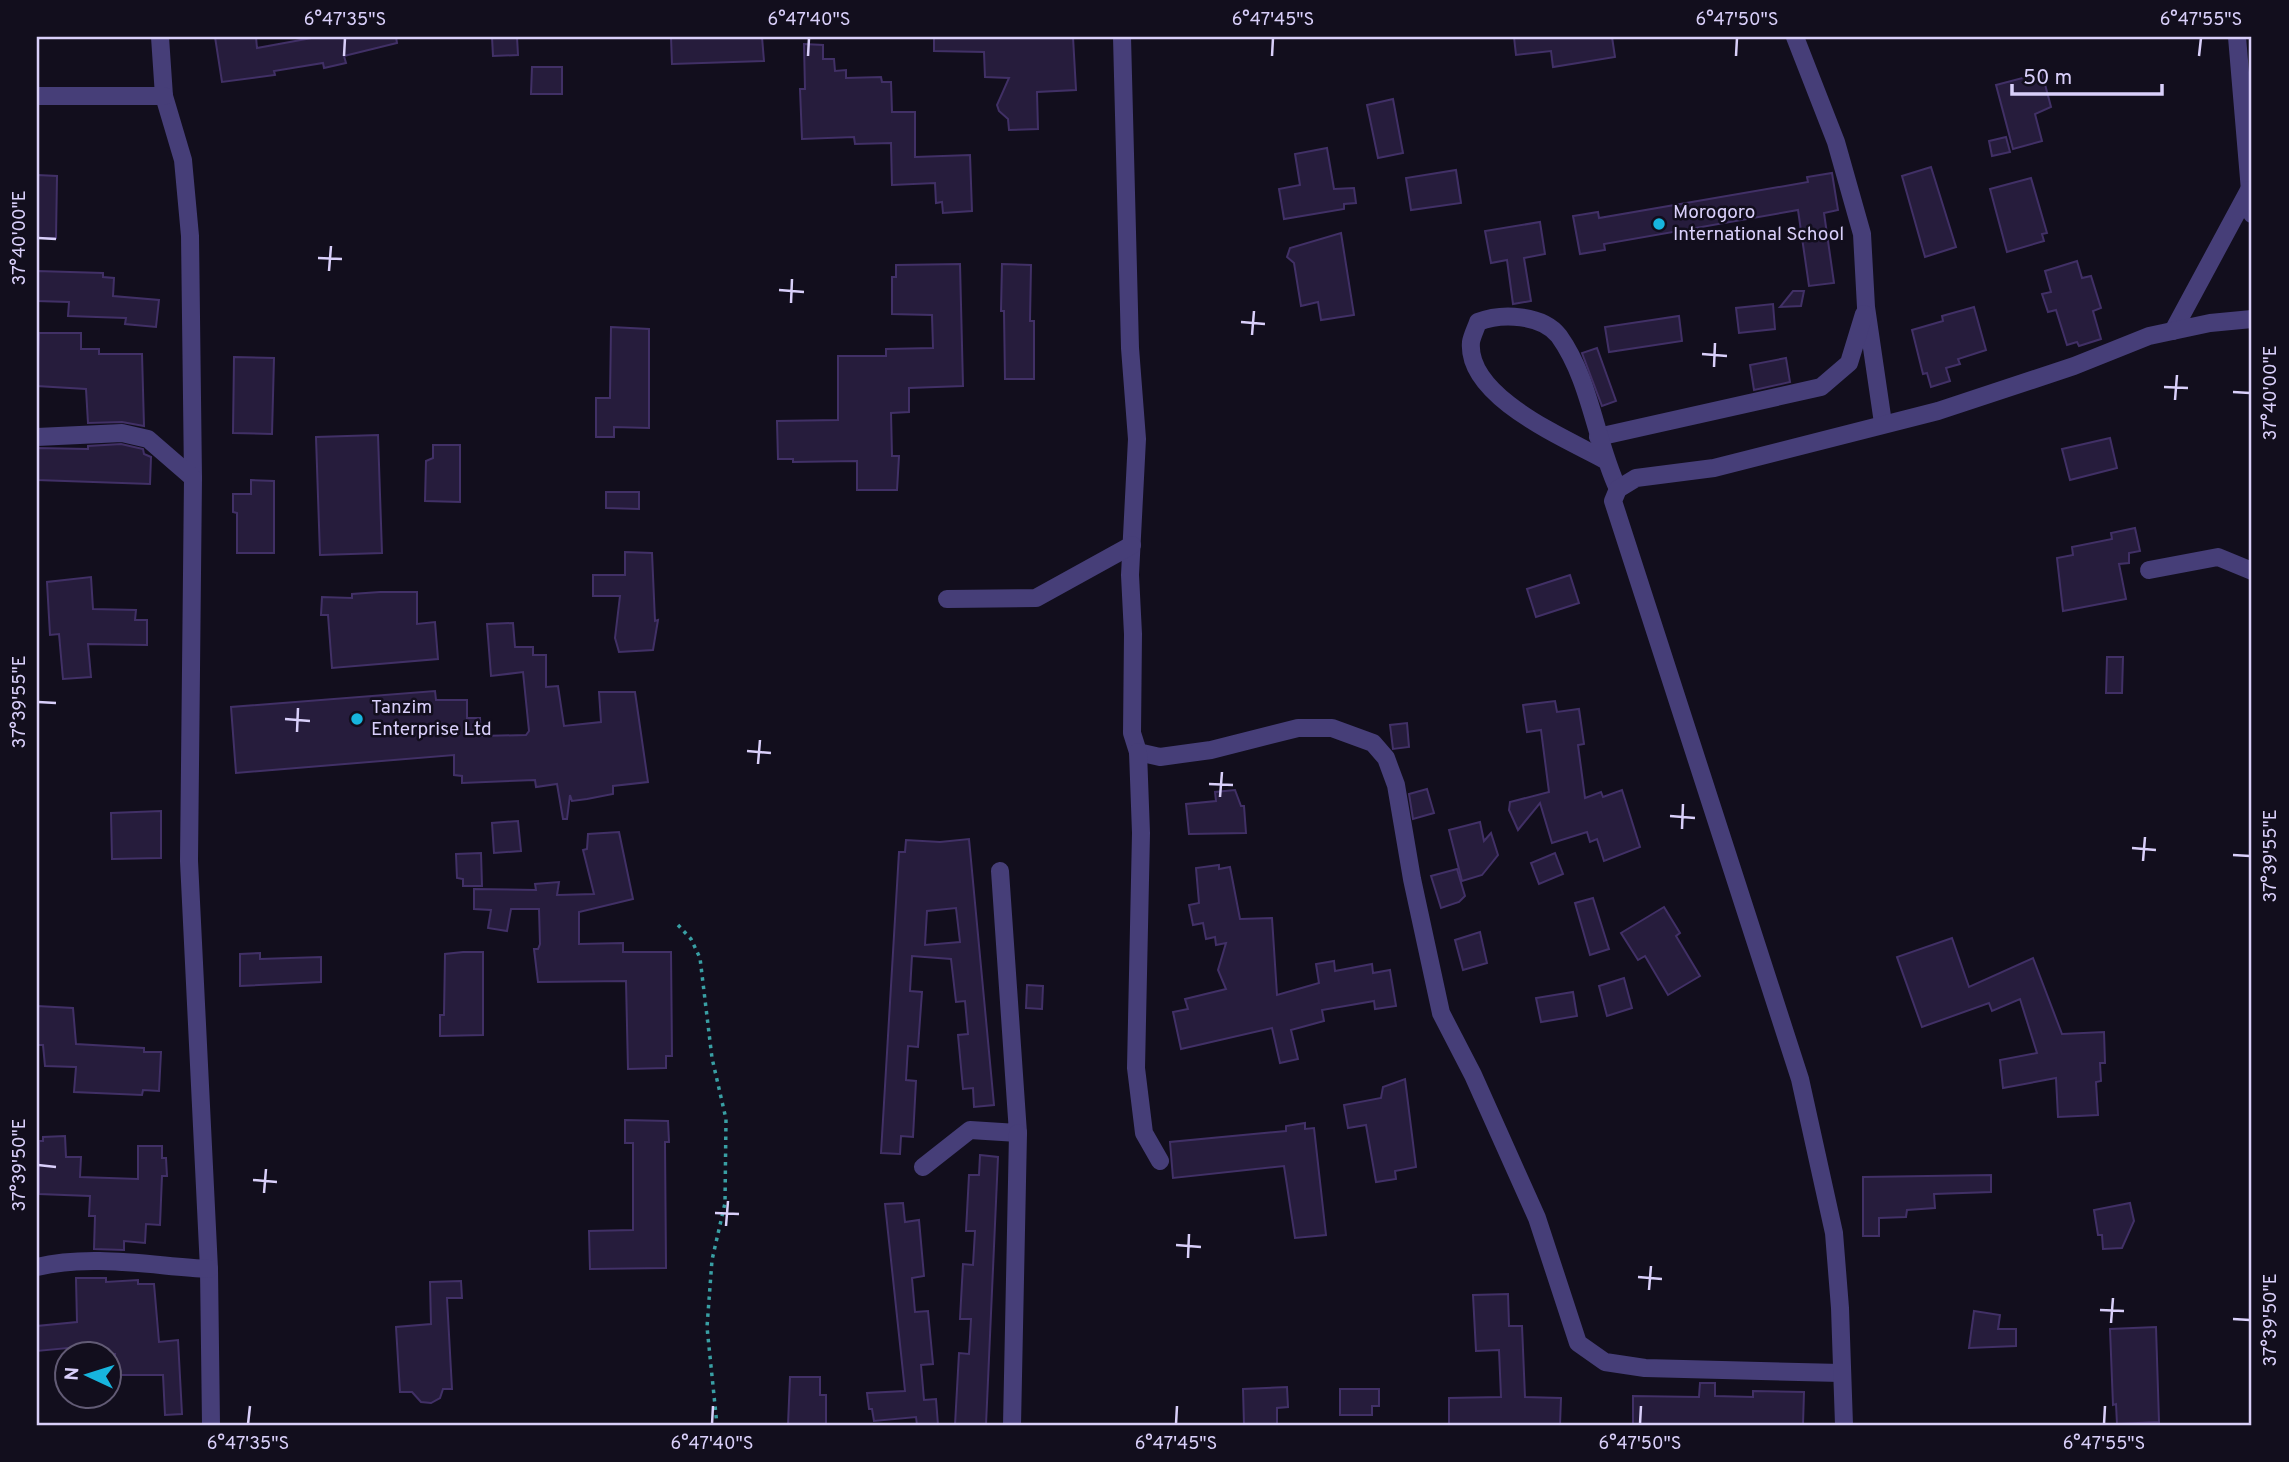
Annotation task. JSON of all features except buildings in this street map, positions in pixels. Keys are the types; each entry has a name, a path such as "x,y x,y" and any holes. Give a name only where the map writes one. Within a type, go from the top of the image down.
{"street":[{"path":"160,37 164,96 183,160 190,236 193,478 189,861 209,1269 211,1425"},
{"path":"1122,37 1130,348 1137,439 1132,545 1132,733 1138,752 1141,832 1136,1068 1144,1133 1160,1161"},
{"path":"1796,37 1836,142 1862,234 1866,307 1884,423"},
{"path":"2237,37 2252,214"},
{"path":"37,96 164,96"},
{"path":"2174,331 2249,190"},
{"path":"1598,437 1821,387 1849,363 1866,307"},
{"path":"1605,460 1500,400 1476,370 1471,343 1478,322 1496,314 1534,320 1558,335 1587,392 1605,460 1618,489"},
{"path":"1844,1425 1840,1308 1833,1233 1800,1079 1612,501 1618,489 1636,478 1714,468 1938,411 2074,366 2149,337 2252,319"},
{"path":"37,437 122,433 148,439 193,478"},
{"path":"947,599 1036,598 1132,545"},
{"path":"2149,570 2218,557 2252,572"},
{"path":"1138,752 1160,757 1211,750 1298,728 1332,728 1373,743 1386,758 1396,785 1412,880 1441,1013 1473,1075 1537,1218 1578,1343 1605,1362 1645,1368 1841,1373"},
{"path":"1000,871 1018,1133 1012,1425"},
{"path":"923,1167 970,1130 1018,1133"},
{"path":"37,1268 54,1263 98,1262 209,1269"}],"path":[{"path":"678,925 691,939 700,958 712,1058 726,1119 728,1160 725,1203 712,1259 707,1327 717,1425"}],"place":[{"name":"Morogoro International School","path":"1659,224"},
{"name":"Tanzim Enterprise Ltd","path":"357,719"}]}
